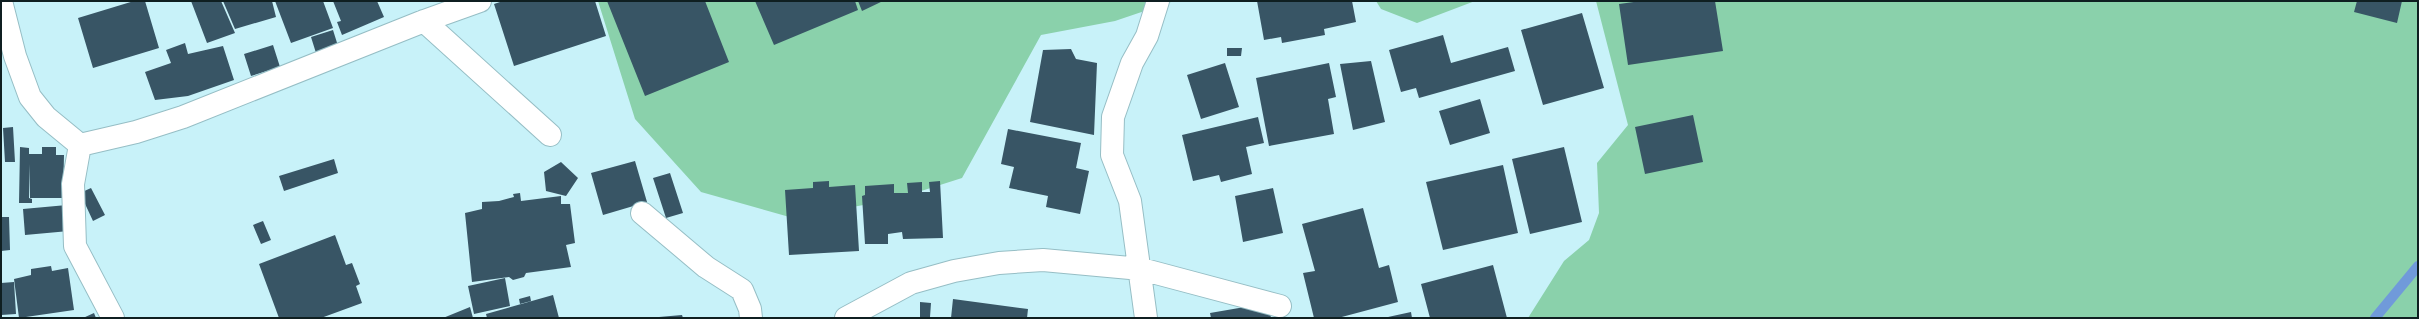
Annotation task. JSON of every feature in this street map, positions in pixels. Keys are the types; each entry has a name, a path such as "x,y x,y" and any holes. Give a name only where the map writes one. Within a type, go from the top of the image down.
{"street":[{"path":"1,1 15,56 30,97 46,117 80,145"},
{"path":"80,145 136,132 183,117 424,21 480,1"},
{"path":"1146,318 1141,269 1130,201 1112,155 1113,117 1132,63 1147,36 1158,1"},
{"path":"424,21 550,135"},
{"path":"80,145 73,184 75,246 113,318"},
{"path":"642,213 706,267 742,290 750,309 751,318"},
{"path":"846,318 911,283 954,271 998,263 1043,260 1141,269 1280,306"}],"green space":[{"path":"598,1 1174,1 1115,21 1041,35 962,178 896,199 793,218 701,192 635,119"},
{"path":"1376,1 1475,1 1417,23 1381,9"},
{"path":"1596,1 2418,1 2418,318 1528,318 1564,261 1589,240 1599,213 1597,163 1628,125"}],"building":[{"path":"134,1 145,1 159,48 93,68 78,18"},
{"path":"191,1 221,1 235,33 207,43"},
{"path":"223,1 272,1 276,17 235,29"},
{"path":"275,1 323,1 333,28 291,43"},
{"path":"333,1 377,1 384,17 342,35 337,22 341,21"},
{"path":"503,1 595,1 606,36 514,66 494,4"},
{"path":"607,1 705,1 729,62 645,96"},
{"path":"755,1 855,1 858,10 774,45"},
{"path":"858,1 883,1 862,11"},
{"path":"1257,1 1352,1 1356,22 1324,29 1325,35 1282,43 1281,37 1264,40"},
{"path":"1641,1 1715,1 1723,51 1628,65 1619,4"},
{"path":"2357,1 2402,1 2397,23 2354,12"},
{"path":"1582,13 1604,88 1543,105 1521,30"},
{"path":"333,30 338,46 316,53 311,37"},
{"path":"1443,35 1451,63 1508,47 1515,71 1419,98 1416,88 1401,92 1389,50"},
{"path":"185,43 188,54 223,46 234,80 188,96 155,100 145,72 171,63 166,50"},
{"path":"273,45 280,67 251,76 244,54"},
{"path":"1227,48 1242,48 1241,56 1227,56"},
{"path":"1071,49 1076,59 1097,63 1094,135 1030,122 1043,50"},
{"path":"1371,61 1385,122 1353,130 1340,64"},
{"path":"1225,63 1239,107 1201,119 1187,75"},
{"path":"1329,63 1336,97 1328,99 1334,134 1269,146 1256,78"},
{"path":"1480,99 1490,133 1450,145 1439,111"},
{"path":"1693,115 1703,162 1645,174 1635,127"},
{"path":"1258,117 1264,143 1246,147 1252,174 1221,182 1219,175 1193,181 1182,135"},
{"path":"13,127 15,162 5,162 3,128"},
{"path":"1008,129 1081,143 1076,168 1089,171 1080,214 1046,207 1048,196 1009,188 1014,167 1001,164"},
{"path":"20,147 29,148 29,154 42,154 42,147 56,147 56,155 64,155 63,198 30,198 29,164 29,198 32,199 32,203 19,203"},
{"path":"1564,147 1582,222 1530,234 1512,159"},
{"path":"334,159 338,173 284,191 279,176"},
{"path":"635,161 647,202 603,215 591,173"},
{"path":"561,162 578,178 566,196 546,191 544,172"},
{"path":"1503,165 1518,233 1443,250 1426,182"},
{"path":"670,173 683,213 666,218 653,178"},
{"path":"829,181 829,187 855,185 859,251 789,255 785,190 813,188 813,182"},
{"path":"940,181 943,238 903,239 902,232 888,234 888,244 865,244 862,196 865,195 865,186 894,184 894,193 908,193 907,183 922,182 922,192 930,192 929,182"},
{"path":"91,188 105,215 93,221 80,193"},
{"path":"1273,188 1283,233 1243,242 1235,196"},
{"path":"520,193 521,201 561,196 561,204 570,204 575,243 566,245 571,267 526,273 524,277 513,280 509,277 472,282 465,213 482,209 482,202 499,201 514,197 513,194"},
{"path":"67,205 69,231 25,235 23,209"},
{"path":"1363,208 1379,268 1389,265 1398,302 1338,318 1314,318 1303,273 1315,271 1302,224"},
{"path":"1,217 9,217 10,250 1,251"},
{"path":"263,221 271,240 261,244 253,225"},
{"path":"335,235 346,265 352,263 360,284 356,286 362,303 321,318 279,318 259,264"},
{"path":"1493,265 1507,318 1430,318 1421,284"},
{"path":"51,266 52,271 68,268 74,310 19,318 14,279 31,275 31,269"},
{"path":"505,278 510,306 474,314 468,286"},
{"path":"14,282 16,314 1,315 1,283"},
{"path":"553,295 559,318 487,318 486,314"},
{"path":"530,296 531,301 520,304 519,299"},
{"path":"953,299 1028,309 1027,318 951,318"},
{"path":"920,302 931,303 930,317 920,317"},
{"path":"1268,303 1271,318 1211,318 1210,313"},
{"path":"470,307 473,318 443,318"},
{"path":"1411,312 1412,318 1388,318 1388,317"},
{"path":"94,313 96,318 83,318"},
{"path":"682,315 683,318 659,318 659,317"}],"waterway":[{"path":"2375,318 2418,266"}]}
